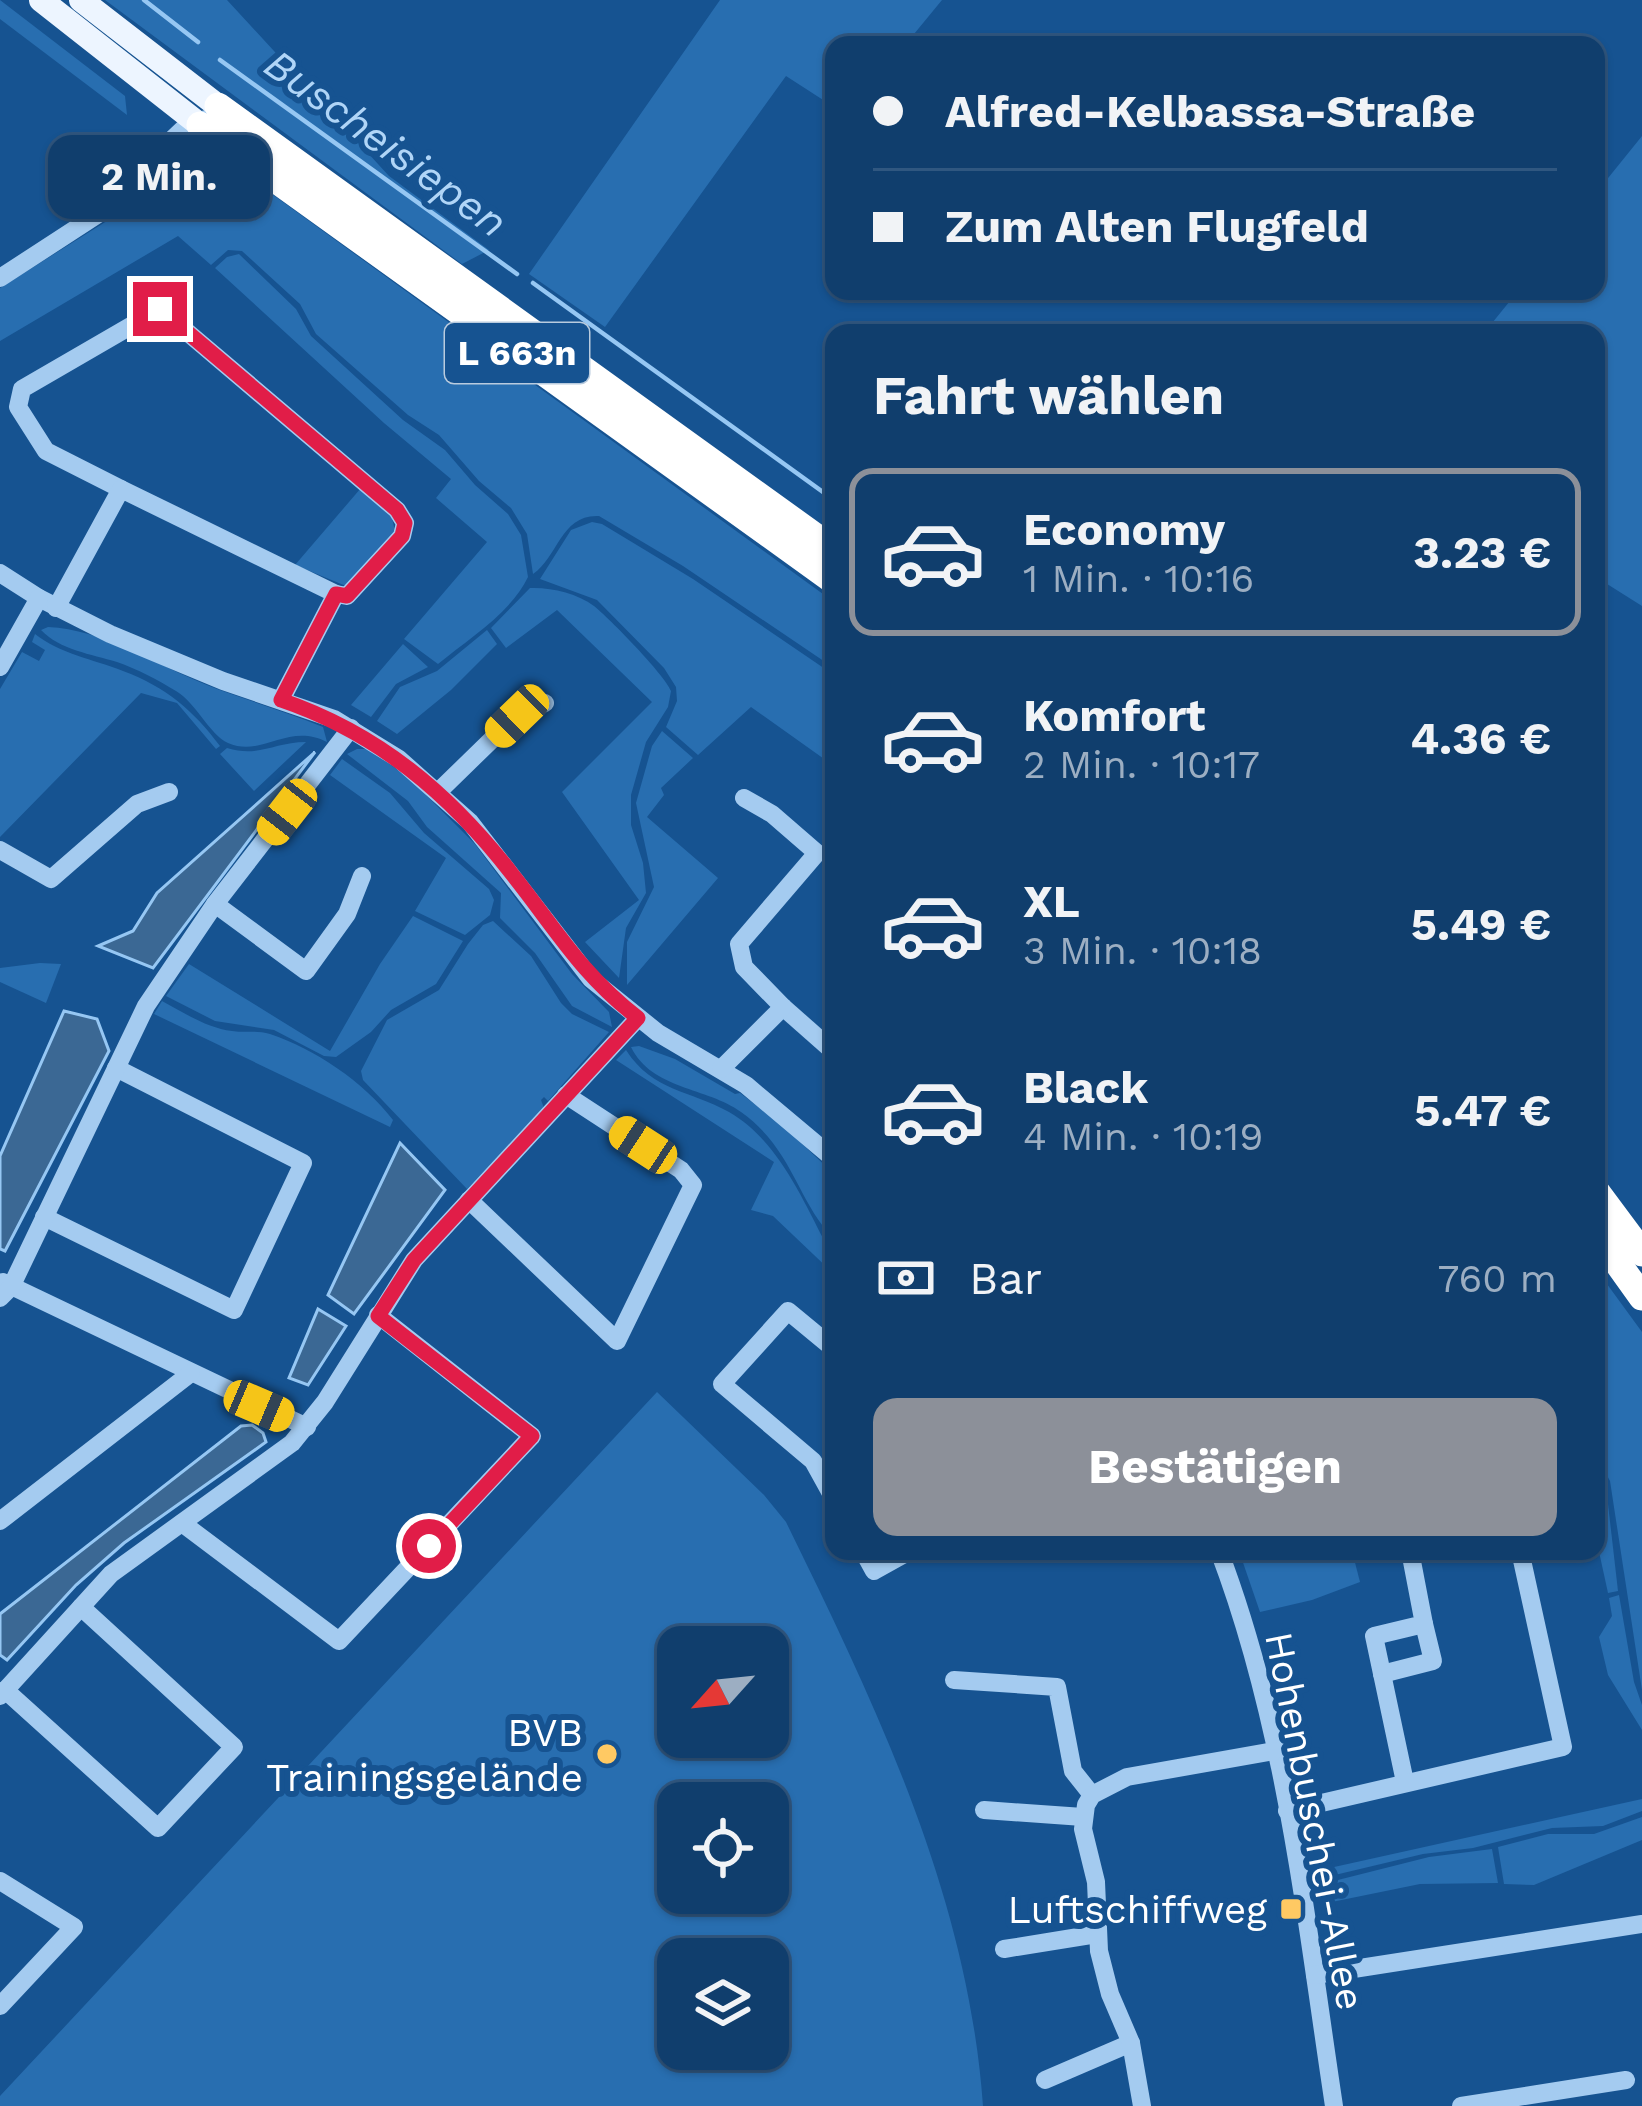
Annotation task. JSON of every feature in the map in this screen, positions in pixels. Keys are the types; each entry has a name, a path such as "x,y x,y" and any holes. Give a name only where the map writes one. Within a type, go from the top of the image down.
{"highway":[{"name":"L 663n","path":"209,115 825,544"},
{"name":"L 663n","path":"209,115 825,574"},
{"path":"1605,1203 1642,1252"},
{"path":"1605,1246 1642,1297"}],"main road":[{"name":"L 663n","path":"41,0 209,115"},
{"name":"L 663n","path":"80,0 209,115"}],"street":[{"path":"0,278 192,153 209,115"},
{"path":"160,309 397,510 405,523 402,536 347,596 336,594 46,451 18,407 22,388 160,309"},
{"path":"0,667 121,489"},
{"path":"0,573 47,603 165,658 351,728 399,759 470,822 591,979 638,1018 769,1102 825,1151"},
{"path":"281,700 336,594"},
{"path":"438,792 517,716 545,703"},
{"path":"307,1427 4,1288 44,1217 146,1006 215,904 351,728"},
{"path":"0,850 51,880 137,804 169,792"},
{"path":"744,798 772,814 825,859"},
{"path":"818,853 740,944 744,967 825,1044"},
{"path":"215,904 306,971 347,914 362,875"},
{"path":"721,1069 783,1007"},
{"path":"81,1607 234,1748 158,1828 3,1693 81,1607 111,1574 277,1456 307,1427 414,1260 638,1018"},
{"path":"44,1217 234,1310 302,1163 116,1068"},
{"path":"470,1200 616,1341 693,1185 681,1170 566,1095"},
{"path":"825,1342 788,1311 722,1384 813,1461 825,1482"},
{"path":"182,1523 339,1641 532,1436 378,1316"},
{"path":"0,1521 191,1373"},
{"path":"868,1560 874,1571 894,1560"},
{"name":"Hohenbuschei-Allee","path":"1222,1560 1252,1660 1287,1811 1334,2106"},
{"path":"1382,1674 1433,1661 1412,1560"},
{"path":"1287,1811 1563,1747 1522,1560"},
{"path":"1406,1782 1374,1636 1424,1624"},
{"path":"954,1680 1057,1687 1073,1771 1092,1795"},
{"path":"1142,2106 1131,2044 1110,1994 1096,1934 1096,1882 1084,1843 1083,1817 1092,1795 1127,1777 1274,1751"},
{"path":"984,1810 1083,1817"},
{"path":"0,1881 74,1927 0,2006"},
{"path":"1315,1975 1642,1924"},
{"path":"1004,1949 1096,1934"},
{"path":"1045,2080 1131,2044"},
{"path":"1461,2106 1626,2080"}],"shaded area":[{"path":"0,0 125,96 127,115 0,19"},
{"path":"105,0 227,0 389,176 489,250 462,264"},
{"path":"720,0 942,0 912,36 825,36 825,101 786,76 605,327 529,274"},
{"path":"1642,136 1642,606 1605,583 1605,324 1491,324 1511,300 1605,300 1605,182"},
{"path":"212,162 228,162 825,595 825,662 599,516 586,517 568,529 533,574 527,534 511,508 479,481 439,435 408,415 316,334 300,304 242,251 228,250 211,265 178,236 0,341 0,288 185,172"},
{"path":"239,254 296,309 311,336 403,420 445,450 508,514 521,535 528,577 520,590 488,625 438,664 404,639 487,542 436,498 451,479 215,268"},
{"path":"361,488 391,514 395,531 346,586 295,565"},
{"path":"592,522 602,524 825,669 825,760 751,707 698,755 666,727 677,701 676,687 664,668 597,600 540,579 571,530"},
{"path":"530,588 563,592 594,606 648,660 671,691 668,707 646,742 631,795 631,825 646,893 626,928 619,978 585,942 639,900 562,792 652,702 557,610 506,648 491,628"},
{"path":"48,627 109,641 207,685 323,727 327,742 300,736 252,746 228,743 176,691 125,665 57,642 41,630"},
{"path":"487,630 497,644 451,690 397,734 377,721 400,687 437,671"},
{"path":"35,634 152,684 165,692 200,721 220,746 216,749 177,703 141,693 0,837 0,689 22,652 39,661 45,650 32,642"},
{"path":"403,644 428,667 396,684 371,717 351,705"},
{"path":"662,731 693,758 661,788 664,795 647,817 718,878 627,985 627,942 654,887 636,803 652,746"},
{"path":"306,742 254,791 220,754 227,748 248,751"},
{"path":"370,749 412,781 475,844 572,974 609,1012 612,1027 572,1006 535,953 500,918 501,893 427,827 408,801 347,754"},
{"path":"315,752 153,968 98,946 133,931 157,893"},
{"path":"342,759 390,793 424,833 489,889 494,900 490,915 465,935 415,911 446,858 330,775"},
{"path":"413,916 463,941 436,984 391,1010 371,1032 336,1057 324,1056 274,1030 215,1021 166,996 189,964 330,1051"},
{"path":"493,921 531,956 572,1014 609,1032 548,1101 541,1100 544,1108 467,1189 363,1080 361,1071 387,1020 439,990 468,944 483,925"},
{"path":"61,964 46,1003 0,982 0,968"},
{"path":"162,1001 214,1027 265,1033 304,1048 368,1093 393,1120 390,1127 154,1014"},
{"path":"64,1011 97,1019 109,1051 5,1251 0,1249 0,1156"},
{"path":"631,1047 675,1059 740,1093 781,1124 825,1166 825,1228 784,1158 758,1127 727,1104 652,1072"},
{"path":"626,1050 660,1082 746,1123 773,1152 806,1204 825,1241 825,1265 773,1216 751,1210 774,1162 616,1060"},
{"path":"400,1143 445,1190 354,1314 328,1295"},
{"path":"1605,1281 1642,1332 1642,1690 1605,1472"},
{"path":"318,1309 346,1326 308,1385 289,1378"},
{"name":"BVB Trainingsgelände","path":"657,1392 786,1522 853,1662 938,1878 974,2028 983,2106 0,2106 0,2096"},
{"path":"252,1425 266,1442 124,1543 76,1585 7,1660 0,1655 0,1614 241,1426"},
{"path":"1605,1495 1618,1591 1608,1593 1601,1560 1605,1560"},
{"path":"1242,1560 1354,1560 1360,1582 1260,1612"},
{"path":"1619,1595 1642,1705 1642,1730 1608,1675 1599,1637 1612,1616 1609,1598"},
{"path":"1642,1799 1642,1811 1603,1826 1552,1828 1318,1879 1316,1871"},
{"path":"1642,1817 1642,1840 1534,1885 1504,1884 1498,1847 1548,1834 1594,1834"},
{"path":"1492,1849 1498,1883 1420,1884 1322,1904 1318,1885 1429,1857"}],"waterway":[{"name":"Buscheisiepen","path":"144,0 198,42"},
{"name":"Buscheisiepen","path":"220,60 517,274"},
{"name":"Buscheisiepen","path":"533,283 825,494"}],"place":[{"name":"BVB Trainingsgelände","path":"607,1754"},
{"name":"Luftschiffweg","path":"1291,1909"}],"route":[{"path":"160,309 397,510 405,523 402,536 347,596 336,594 281,700 364,735 438,792 493,850 591,979 638,1018 414,1260 378,1316 532,1436 429,1546"}]}
